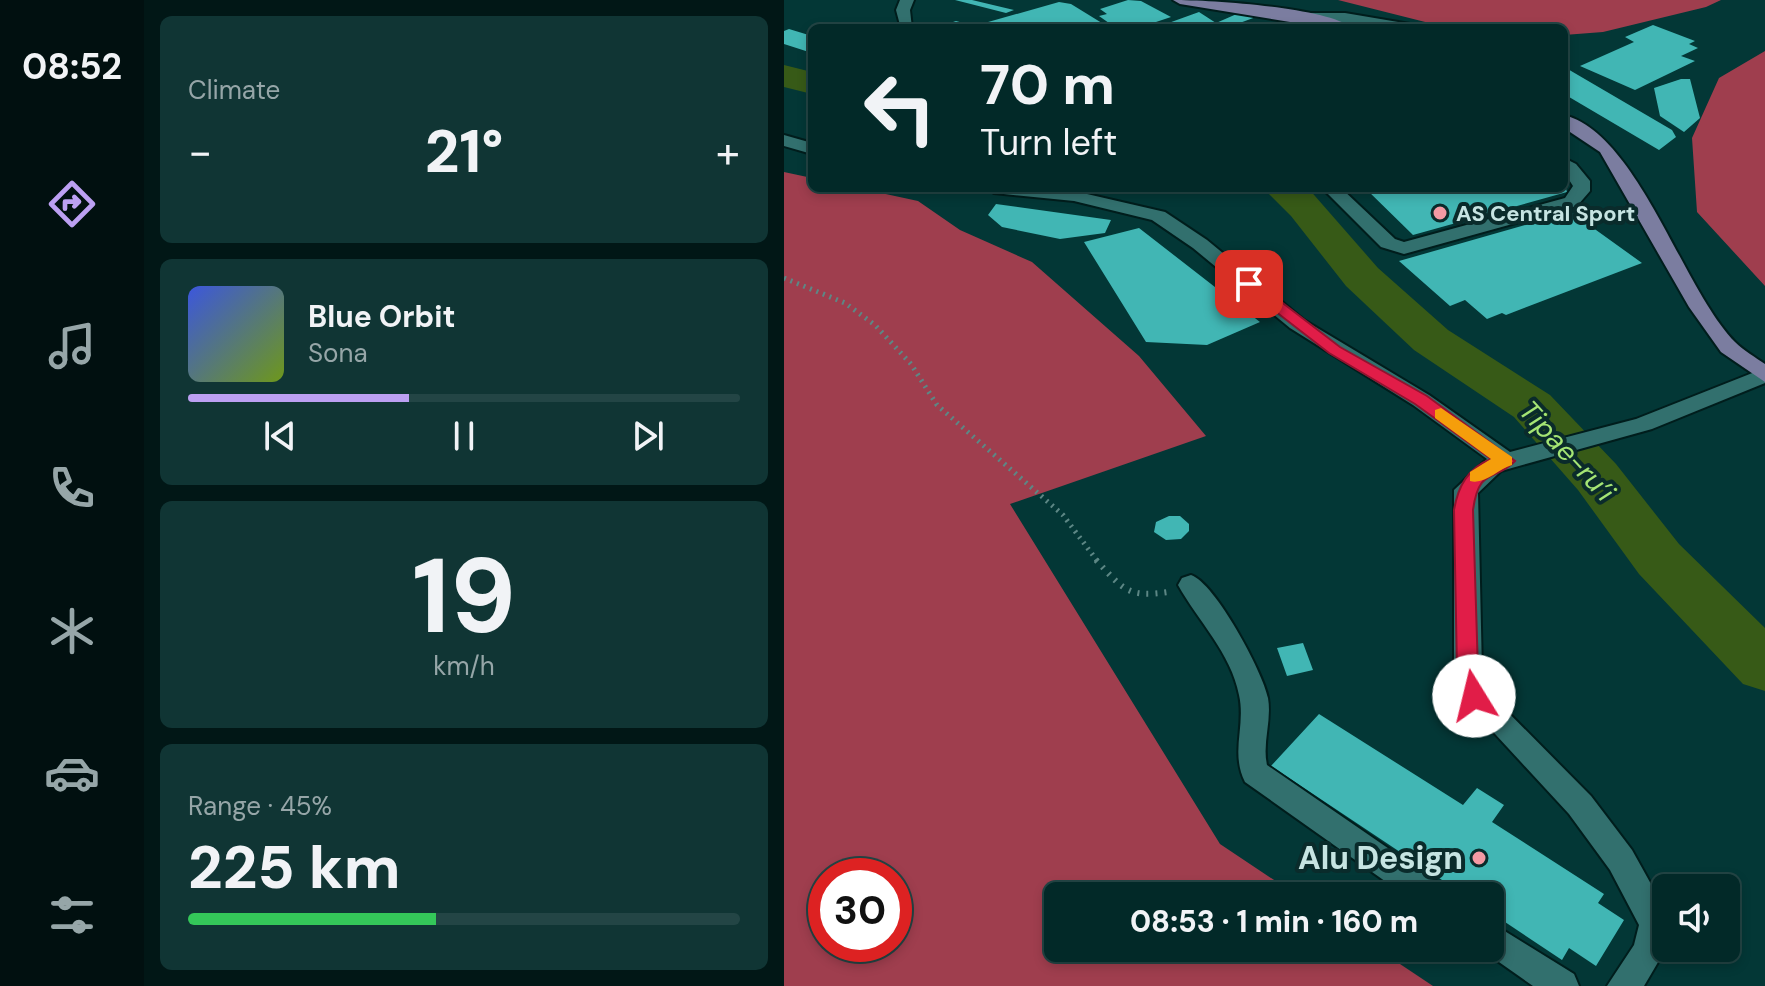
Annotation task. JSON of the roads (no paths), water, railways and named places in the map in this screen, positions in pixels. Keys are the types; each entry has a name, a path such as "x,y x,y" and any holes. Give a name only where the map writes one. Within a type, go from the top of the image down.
{"main road":[{"path":"1180,0 1322,24"},
{"path":"1568,123 1607,149 1699,307 1728,347 1765,375"}],"street":[{"path":"907,0 903,10 907,24"},
{"path":"1288,0 1300,20 1345,17 1386,24"},
{"path":"784,140 808,148"},
{"path":"1335,192 1388,243 1404,248 1571,202 1581,194 1583,186 1581,176 1568,166"},
{"path":"1034,192 1074,196 1158,216 1200,244 1310,333 1421,400 1506,461"},
{"path":"1624,986 1648,952 1656,924 1621,860 1580,805 1474,696 1468,671 1466,490 1493,465 1587,442 1694,406 1765,375"},
{"path":"1191,585 1246,673 1254,697 1248,757 1255,773 1412,882"},
{"path":"1504,947 1562,986"}],"waterway":[{"name":"Tipae-ru’i","path":"784,76 808,82"},
{"name":"Tipae-ru’i","path":"1288,192 1306,207 1362,277 1431,340 1532,406 1597,477 1659,559 1765,667"}],"place":[{"name":"AS Central Sport","path":"1440,213"},
{"name":"Alu Design","path":"1479,858"}]}
